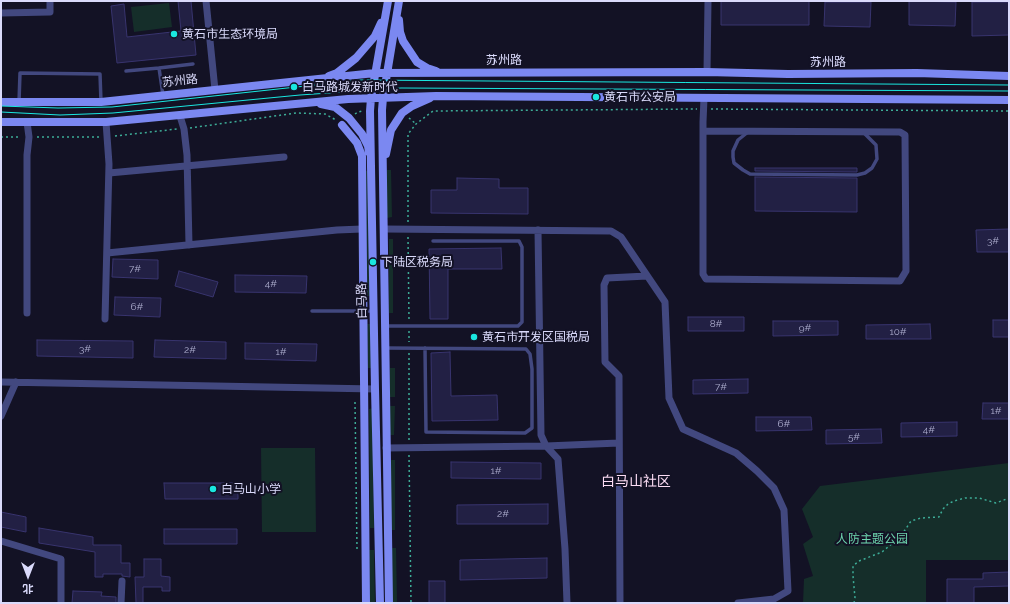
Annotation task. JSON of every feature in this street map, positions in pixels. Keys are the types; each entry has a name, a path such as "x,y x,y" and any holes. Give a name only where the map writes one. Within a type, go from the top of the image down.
{"main road":[{"name":"白马路","path":"380,603 371,98 387,3"},
{"path":"320,80 337,73 356,58 375,36 382,21 387,3"},
{"name":"白马路","path":"389,603 383,98 398,4"},
{"path":"398,4 400,32 403,41 417,62 427,68 443,73"},
{"name":"苏州路","path":"1,102 101,102 375,73 707,72 788,74 917,73 1009,76"},
{"path":"383,161 391,130 402,114 412,106 436,96"},
{"path":"1,122 106,122 180,116 296,103 348,99 436,96 1009,100"},
{"path":"314,102 335,107 349,118 356,126 368,146 372,171"},
{"path":"342,124 357,143 362,156 366,603"}],"street":[{"path":"1,13 50,12 50,1"},
{"path":"206,1 215,90"},
{"path":"707,72 708,1"},
{"path":"703,131 900,132 904,135 906,271 900,281 706,279 703,274 703,131 704,98"},
{"path":"180,116 184,129 187,166 189,245"},
{"path":"27,122 29,137 27,155 27,313"},
{"path":"105,319 109,173 106,122"},
{"path":"109,173 284,157"},
{"path":"107,253 336,230 362,229"},
{"path":"384,229 611,231 621,237 665,302 669,398 684,428 736,453 757,470 774,488 784,510 788,591 774,599 738,603"},
{"path":"538,230 541,435 546,446 558,459 565,549 567,603"},
{"path":"620,603 619,376 605,362 604,285 608,278 647,276"},
{"path":"1,382 375,389"},
{"path":"1,416 16,382"},
{"path":"386,448 619,444"},
{"path":"1,541 61,559 61,603"},
{"path":"121,603 122,581"}],"lane":[{"path":"126,70 193,64"},
{"path":"159,68 163,95"},
{"path":"19,102 20,73 28,73 100,74 101,102"},
{"path":"749,131 738,140 732,157 734,163 750,174 849,175 866,173 872,168 877,159 876,146 863,132"},
{"path":"385,326 518,326 522,322 522,248 519,241 433,241"},
{"path":"312,311 374,310"},
{"path":"385,348 425,348 526,349 530,354 532,369 532,428 525,433 426,432 425,348"}],"path":[{"path":"1,136 107,137 184,129 296,114 324,114 342,124"},
{"path":"411,603 408,134 416,124"},
{"path":"354,402 356,549"},
{"path":"854,603 855,598 852,576 853,566 858,561 882,552 901,536 911,521 921,518 939,517 943,509 948,504 965,498 980,498 996,503 1009,498"}],"green space":[{"path":"169,3 172,27 134,32 131,7"},
{"path":"387,170 391,170 392,217 387,218"},
{"path":"365,171 370,171 372,296 367,296"},
{"path":"389,239 393,239 393,313 389,313"},
{"path":"367,324 372,324 373,368 368,368"},
{"path":"390,368 395,368 395,397 390,397"},
{"path":"390,406 395,406 394,435 390,435"},
{"path":"373,408 374,528 370,528 369,409"},
{"path":"261,448 315,448 316,532 262,532"},
{"path":"391,460 395,460 395,530 391,530"},
{"name":"人防主题公园","path":"1009,463 1009,560 926,560 926,603 803,603 804,579 813,576 803,544 813,537 802,509 820,486"},
{"path":"391,548 396,548 397,603 392,603"},
{"path":"369,550 374,550 375,603 370,603"}],"building":[{"name":"黄石市生态环境局","path":"178,1 191,1 196,55 117,63 111,6 124,4 127,37 181,31"},
{"path":"721,1 809,1 809,25 721,25"},
{"path":"909,1 956,2 955,26 909,25"},
{"path":"825,2 871,2 870,27 824,26"},
{"path":"972,2 1009,2 1009,35 972,36"},
{"path":"755,168 857,168 857,172 755,171"},
{"path":"755,177 857,178 857,212 755,211"},
{"path":"457,178 499,179 499,188 528,188 528,214 431,213 431,190 457,190"},
{"path":"1009,229 1009,252 977,252 976,230"},
{"path":"501,248 502,269 448,269 448,319 430,319 429,249"},
{"path":"113,259 158,260 158,279 112,277"},
{"path":"179,271 218,282 213,297 175,286"},
{"path":"235,275 307,276 306,293 235,292"},
{"path":"115,297 161,298 160,317 114,315"},
{"path":"688,317 744,317 744,331 688,331"},
{"path":"993,320 1009,320 1009,337 993,337"},
{"path":"773,321 838,321 838,335 773,336"},
{"path":"930,324 931,339 866,339 866,325"},
{"path":"37,340 133,341 133,358 37,356"},
{"path":"155,340 226,342 226,359 154,357"},
{"path":"245,343 317,344 316,361 245,359"},
{"path":"450,352 451,396 497,395 498,420 432,421 431,353"},
{"path":"748,379 748,393 693,394 693,380"},
{"path":"983,403 1009,403 1009,419 982,419"},
{"path":"756,417 811,417 812,430 756,431"},
{"path":"957,422 957,436 901,437 901,423"},
{"path":"881,429 882,443 826,444 826,430"},
{"path":"451,462 541,463 541,479 451,478"},
{"path":"164,483 238,483 238,499 165,499"},
{"path":"548,504 548,524 457,524 457,505"},
{"path":"1,512 26,517 26,532 1,527"},
{"path":"39,528 93,537 93,545 121,545 121,563 130,563 130,577 122,576 122,574 103,574 103,577 95,577 95,552 39,543"},
{"path":"164,529 237,529 237,544 164,544"},
{"path":"547,558 547,578 460,580 460,560"},
{"path":"144,559 161,559 161,576 170,577 170,591 162,591 162,587 143,587 143,603 136,603 135,577 144,577"},
{"path":"1009,572 1009,586 974,587 974,603 947,603 947,579 983,579 983,573"},
{"path":"429,581 445,581 445,603 429,603"},
{"path":"73,591 102,592 101,596 116,597 116,603 72,603"}],"tram line":[{"path":"1,106 58,108 112,107 361,80 1009,85"},
{"path":"1,112 60,115 113,113 300,95 401,88 1009,91"}],"place":[{"name":"黄石市生态环境局","path":"174,34"},
{"name":"白马路城发新时代","path":"294,87"},
{"name":"黄石市公安局","path":"596,97"},
{"name":"下陆区税务局","path":"373,262"},
{"name":"黄石市开发区国税局","path":"474,337"},
{"name":"白马山小学","path":"213,489"}],"district":[{"name":"白马山社区","path":"636,482"}]}
